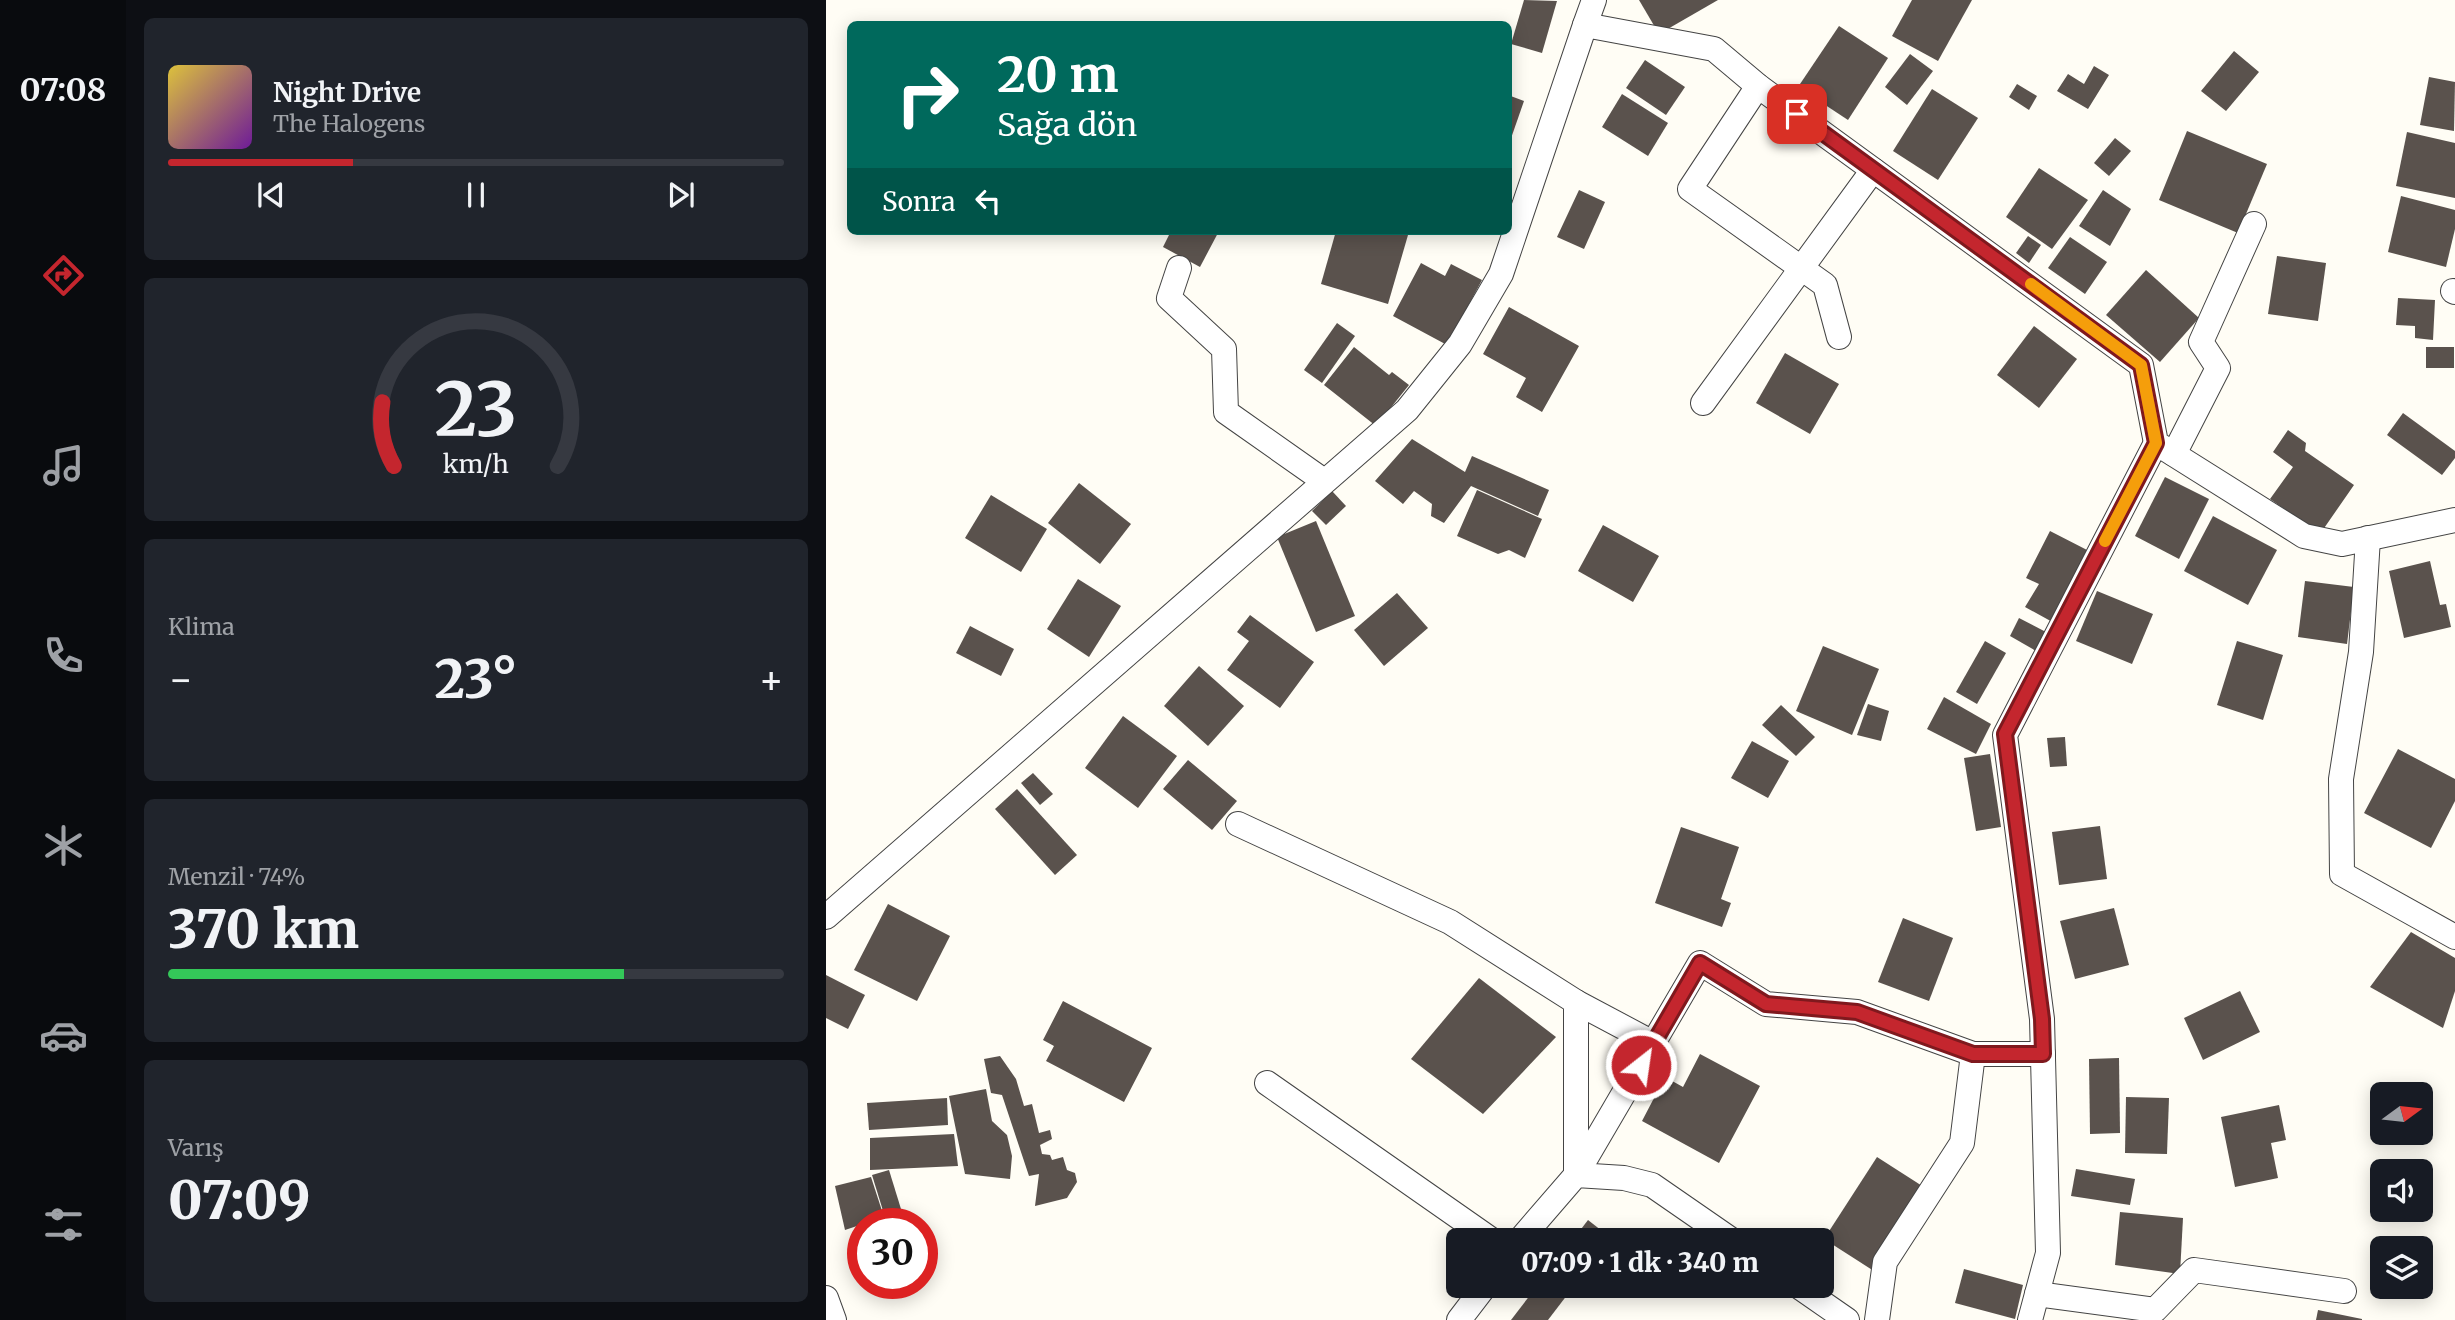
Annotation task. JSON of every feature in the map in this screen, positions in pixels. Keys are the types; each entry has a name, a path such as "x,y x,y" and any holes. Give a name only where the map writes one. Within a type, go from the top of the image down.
{"street":[{"path":"826,917 1407,410 1460,344 1501,274 1594,0"},
{"path":"1585,25 1714,49 1758,86 2141,365 2165,449 2304,536 2342,544 2455,520"},
{"path":"1758,86 1690,189 1825,285 1839,337"},
{"path":"1703,403 1873,170"},
{"path":"2030,1320 2048,1253 2042,1019 2005,734 2165,449 2218,368 2201,342 2254,224"},
{"path":"1180,268 1169,299 1224,349 1226,412 1324,481"},
{"path":"2368,538 2361,652 2340,779 2342,874 2455,937"},
{"path":"1238,824 1450,922 1576,1002 1653,1043"},
{"path":"1530,1228 1576,1175 1700,963 1766,1004 1857,1012 1973,1054 2043,1054"},
{"path":"1576,1002 1576,1175"},
{"path":"1877,1320 1885,1262 1962,1143 1973,1054"},
{"path":"1267,1083 1474,1228"},
{"path":"1576,1175 1624,1178 1652,1185 1714,1228"},
{"path":"2037,1294 2155,1310 2194,1270 2344,1291"},
{"path":"826,1298 834,1320"},
{"path":"1459,1320 1476,1298"},
{"path":"1815,1298 1847,1320"}],"building":[{"path":"1524,0 1557,1 1542,53 1512,44"},
{"path":"1639,0 1718,0 1659,34"},
{"path":"1912,0 1972,0 1938,61 1892,36"},
{"path":"1839,26 1888,58 1848,120 1798,87"},
{"path":"2234,51 2259,72 2226,111 2201,91"},
{"path":"1910,54 1933,71 1907,105 1885,87"},
{"path":"1645,60 1685,87 1666,115 1626,88"},
{"path":"2094,66 2109,75 2088,109 2057,91 2068,74 2084,84"},
{"path":"2429,77 2455,82 2454,131 2420,125"},
{"path":"2017,84 2037,96 2029,110 2009,97"},
{"path":"1932,89 1978,118 1938,180 1893,151"},
{"path":"1622,94 1668,123 1648,156 1602,127"},
{"path":"1512,96 1524,101 1512,135"},
{"path":"2187,131 2267,164 2238,233 2159,200"},
{"path":"2407,132 2455,143 2455,198 2396,186"},
{"path":"2115,138 2131,151 2109,176 2094,163"},
{"path":"2039,168 2088,200 2052,249 2006,217"},
{"path":"1579,190 1605,202 1584,249 1557,237"},
{"path":"2103,190 2131,209 2110,246 2079,226"},
{"path":"2401,196 2455,210 2455,229 2446,267 2388,252"},
{"path":"1169,235 1217,235 1200,267 1163,247"},
{"path":"1335,235 1408,235 1388,304 1321,284"},
{"path":"2028,236 2041,245 2029,263 2016,253"},
{"path":"2070,237 2107,262 2085,294 2048,268"},
{"path":"2277,256 2326,263 2318,321 2268,314"},
{"path":"1421,263 1445,276 1451,264 1482,280 1447,345 1393,316"},
{"path":"2146,270 2199,318 2160,362 2106,315"},
{"path":"2398,298 2435,300 2433,340 2415,338 2415,326 2396,325"},
{"path":"1509,307 1579,346 1542,412 1516,397 1526,378 1483,354"},
{"path":"1337,323 1355,336 1322,383 1304,370"},
{"path":"2034,326 2077,359 2039,408 1997,375"},
{"path":"1354,347 1389,375 1392,372 1409,385 1376,426 1324,385"},
{"path":"2426,347 2454,347 2454,368 2426,368"},
{"path":"1785,353 1839,384 1810,434 1756,403"},
{"path":"2403,413 2455,451 2455,458 2442,475 2387,435"},
{"path":"2288,430 2306,443 2305,451 2354,485 2320,534 2270,499 2293,467 2273,452"},
{"path":"1412,439 1465,472 1472,456 1549,490 1538,516 1471,486 1444,523 1431,516 1432,504 1414,491 1403,504 1375,481"},
{"path":"2165,477 2209,499 2179,559 2135,536"},
{"path":"1079,483 1131,524 1100,564 1048,523"},
{"path":"1477,490 1542,519 1525,558 1509,550 1498,554 1457,536"},
{"path":"1332,491 1346,506 1326,525 1312,511"},
{"path":"991,495 1047,529 1021,572 965,538"},
{"path":"2213,516 2277,550 2248,605 2184,571"},
{"path":"1316,521 1355,616 1316,632 1277,537"},
{"path":"1603,525 1659,556 1633,602 1578,571"},
{"path":"2050,531 2089,551 2056,624 2025,607 2039,584 2026,578"},
{"path":"2430,561 2440,605 2446,604 2451,627 2404,638 2389,571"},
{"path":"1078,579 1121,606 1089,657 1047,629"},
{"path":"2305,581 2354,587 2347,644 2298,637"},
{"path":"2097,591 2153,614 2132,664 2076,641"},
{"path":"1397,593 1428,628 1384,666 1354,630"},
{"path":"1250,615 1314,662 1280,708 1227,670 1249,641 1237,632"},
{"path":"2019,618 2046,632 2036,651 2010,636"},
{"path":"970,626 1014,649 1001,676 956,653"},
{"path":"1985,641 2006,653 1977,704 1956,692"},
{"path":"2237,641 2283,655 2263,720 2217,705"},
{"path":"1823,646 1879,669 1852,735 1796,711"},
{"path":"1199,666 1244,706 1208,746 1164,706"},
{"path":"1944,697 1991,724 1976,754 1927,729"},
{"path":"1868,704 1889,711 1881,741 1857,735"},
{"path":"1781,705 1815,737 1796,756 1762,725"},
{"path":"1123,716 1177,756 1138,808 1085,768"},
{"path":"2065,737 2067,766 2050,767 2047,738"},
{"path":"1752,741 1789,761 1768,798 1731,778"},
{"path":"2398,749 2455,779 2455,801 2431,848 2364,813"},
{"path":"1990,754 2001,827 1976,831 1964,758"},
{"path":"1188,760 1237,801 1212,830 1163,789"},
{"path":"1033,773 1053,794 1040,805 1021,783"},
{"path":"1017,789 1077,855 1055,875 995,809"},
{"path":"2100,826 2107,879 2059,885 2052,832"},
{"path":"1681,827 1739,847 1721,899 1731,903 1722,927 1655,903"},
{"path":"888,904 950,936 917,1001 854,970"},
{"path":"2114,908 2129,965 2075,979 2060,921"},
{"path":"1903,918 1953,938 1929,1001 1878,982"},
{"path":"2411,932 2455,958 2455,991 2443,1028 2370,987"},
{"path":"826,975 865,995 848,1029 826,1018"},
{"path":"1479,978 1556,1037 1483,1114 1411,1059"},
{"path":"2240,991 2260,1032 2203,1060 2184,1018"},
{"path":"1063,1001 1152,1048 1124,1102 1046,1061 1054,1046 1043,1040"},
{"path":"1700,1054 1760,1086 1719,1163 1642,1121 1665,1077 1683,1087"},
{"path":"1000,1056 1016,1079 1024,1106 1032,1104 1039,1133 1050,1130 1052,1139 1040,1145 1042,1154 1050,1155 1052,1160 1063,1157 1067,1170 1075,1173 1077,1182 1067,1198 1035,1206 1039,1174 1029,1176 1002,1095 991,1093 984,1059"},
{"path":"2119,1058 2120,1133 2090,1134 2089,1059"},
{"path":"986,1089 992,1121 1007,1135 1012,1156 1010,1179 965,1174 949,1096"},
{"path":"2126,1097 2169,1098 2167,1154 2125,1153"},
{"path":"947,1098 948,1125 869,1130 867,1103"},
{"path":"2279,1105 2286,1140 2271,1143 2278,1178 2235,1187 2221,1117"},
{"path":"954,1134 958,1166 870,1170 870,1138"},
{"path":"1877,1157 1930,1191 1877,1273 1834,1245 1834,1228 1831,1228"},
{"path":"2076,1169 2135,1179 2130,1205 2071,1196"},
{"path":"889,1170 901,1208 882,1208 872,1175"},
{"path":"871,1177 881,1208 847,1208 845,1230 835,1186"},
{"path":"2120,1212 2183,1218 2180,1274 2115,1265"},
{"path":"1588,1220 1598,1228 1582,1228"},
{"path":"1964,1269 2023,1285 2015,1319 1955,1303"},
{"path":"1528,1298 1565,1298 1548,1320 1511,1320"},
{"path":"2318,1310 2362,1319 2362,1320 2316,1320"}],"slow traffic":[{"path":"2031,284 2141,365 2156,443 2105,541"}],"route":[{"path":"1641,1065 1700,963 1766,1004 1857,1012 1973,1054 2043,1054 2042,1019 2005,734 2156,443 2141,365 1797,114"}]}
